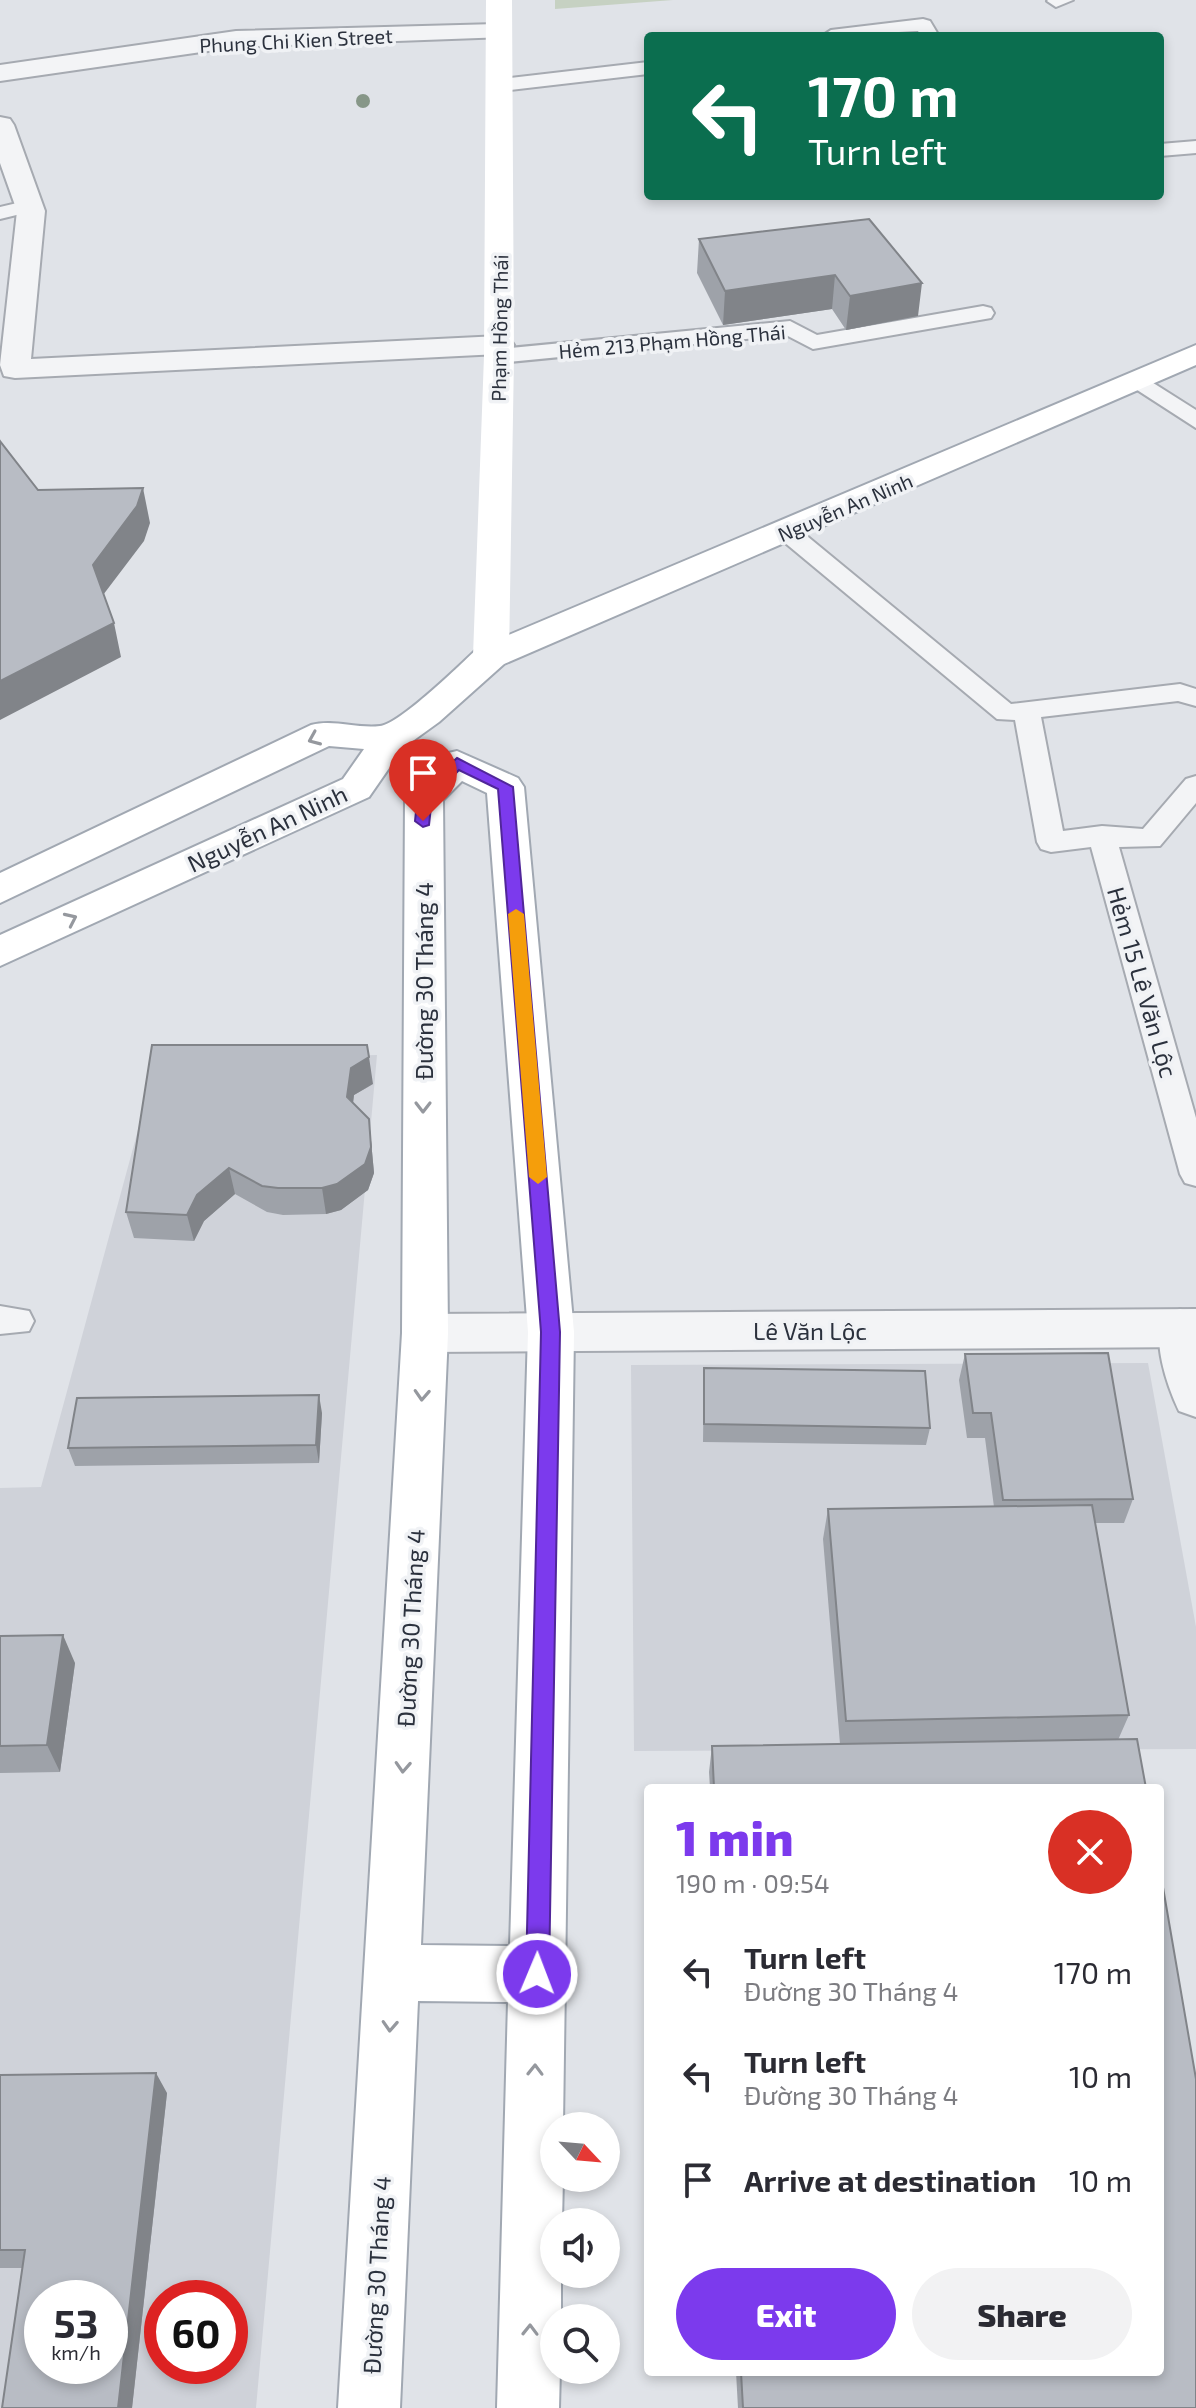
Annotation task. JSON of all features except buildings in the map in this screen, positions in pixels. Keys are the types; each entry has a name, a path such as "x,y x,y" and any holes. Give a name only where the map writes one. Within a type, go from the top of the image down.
{"main road":[{"name":"Phạm Hồng Thái","path":"491,656 499,351 499,0"},
{"name":"Nguyễn An Ninh","path":"491,656 787,532 1196,354"},
{"path":"0,889 324,734 390,739 426,714 491,656"},
{"path":"426,714 457,763 505,787 551,1332 528,2408"},
{"name":"Nguyễn An Ninh","path":"0,952 356,788 390,739"},
{"name":"Đường 30 Tháng 4","path":"369,2408 425,1333 424,797 457,763"},
{"path":"392,1973 537,1974"}],"street":[{"name":"Phung Chi Kien Street","path":"0,73 236,39 497,32"},
{"path":"0,125 15,209 15,369 499,351"},
{"path":"1188,1328 1196,1397"},
{"name":"Lê Văn Lộc","path":"425,1333 1188,1328"}],"lane":[{"path":"1056,1 1064,0"},
{"path":"864,32 923,25 927,32"},
{"path":"501,85 644,68"},
{"path":"1164,150 1196,147"},
{"name":"Hẻm 213 Phạm Hồng Thái","path":"499,351 790,328 813,342 983,313"},
{"path":"1139,381 1196,421"},
{"path":"787,532 1006,713 1180,692 1196,698"},
{"path":"1027,712 1051,842 1102,836 1150,839 1196,785"},
{"name":"Hẻm 15 Lê Văn Lộc","path":"1102,836 1196,1174"}],"shaded area":[{"path":"377,1055 256,2408 0,2408 0,1488 41,1487 157,1060"},
{"path":"1148,1363 1196,1627 1196,1749 634,1751 631,1365"}],"green space":[{"path":"555,0 673,0 555,9"}],"slow traffic":[{"path":"516,914 538,1177"}],"route":[{"path":"423,821 424,797 457,763 505,787 551,1332 537,1974"}]}
